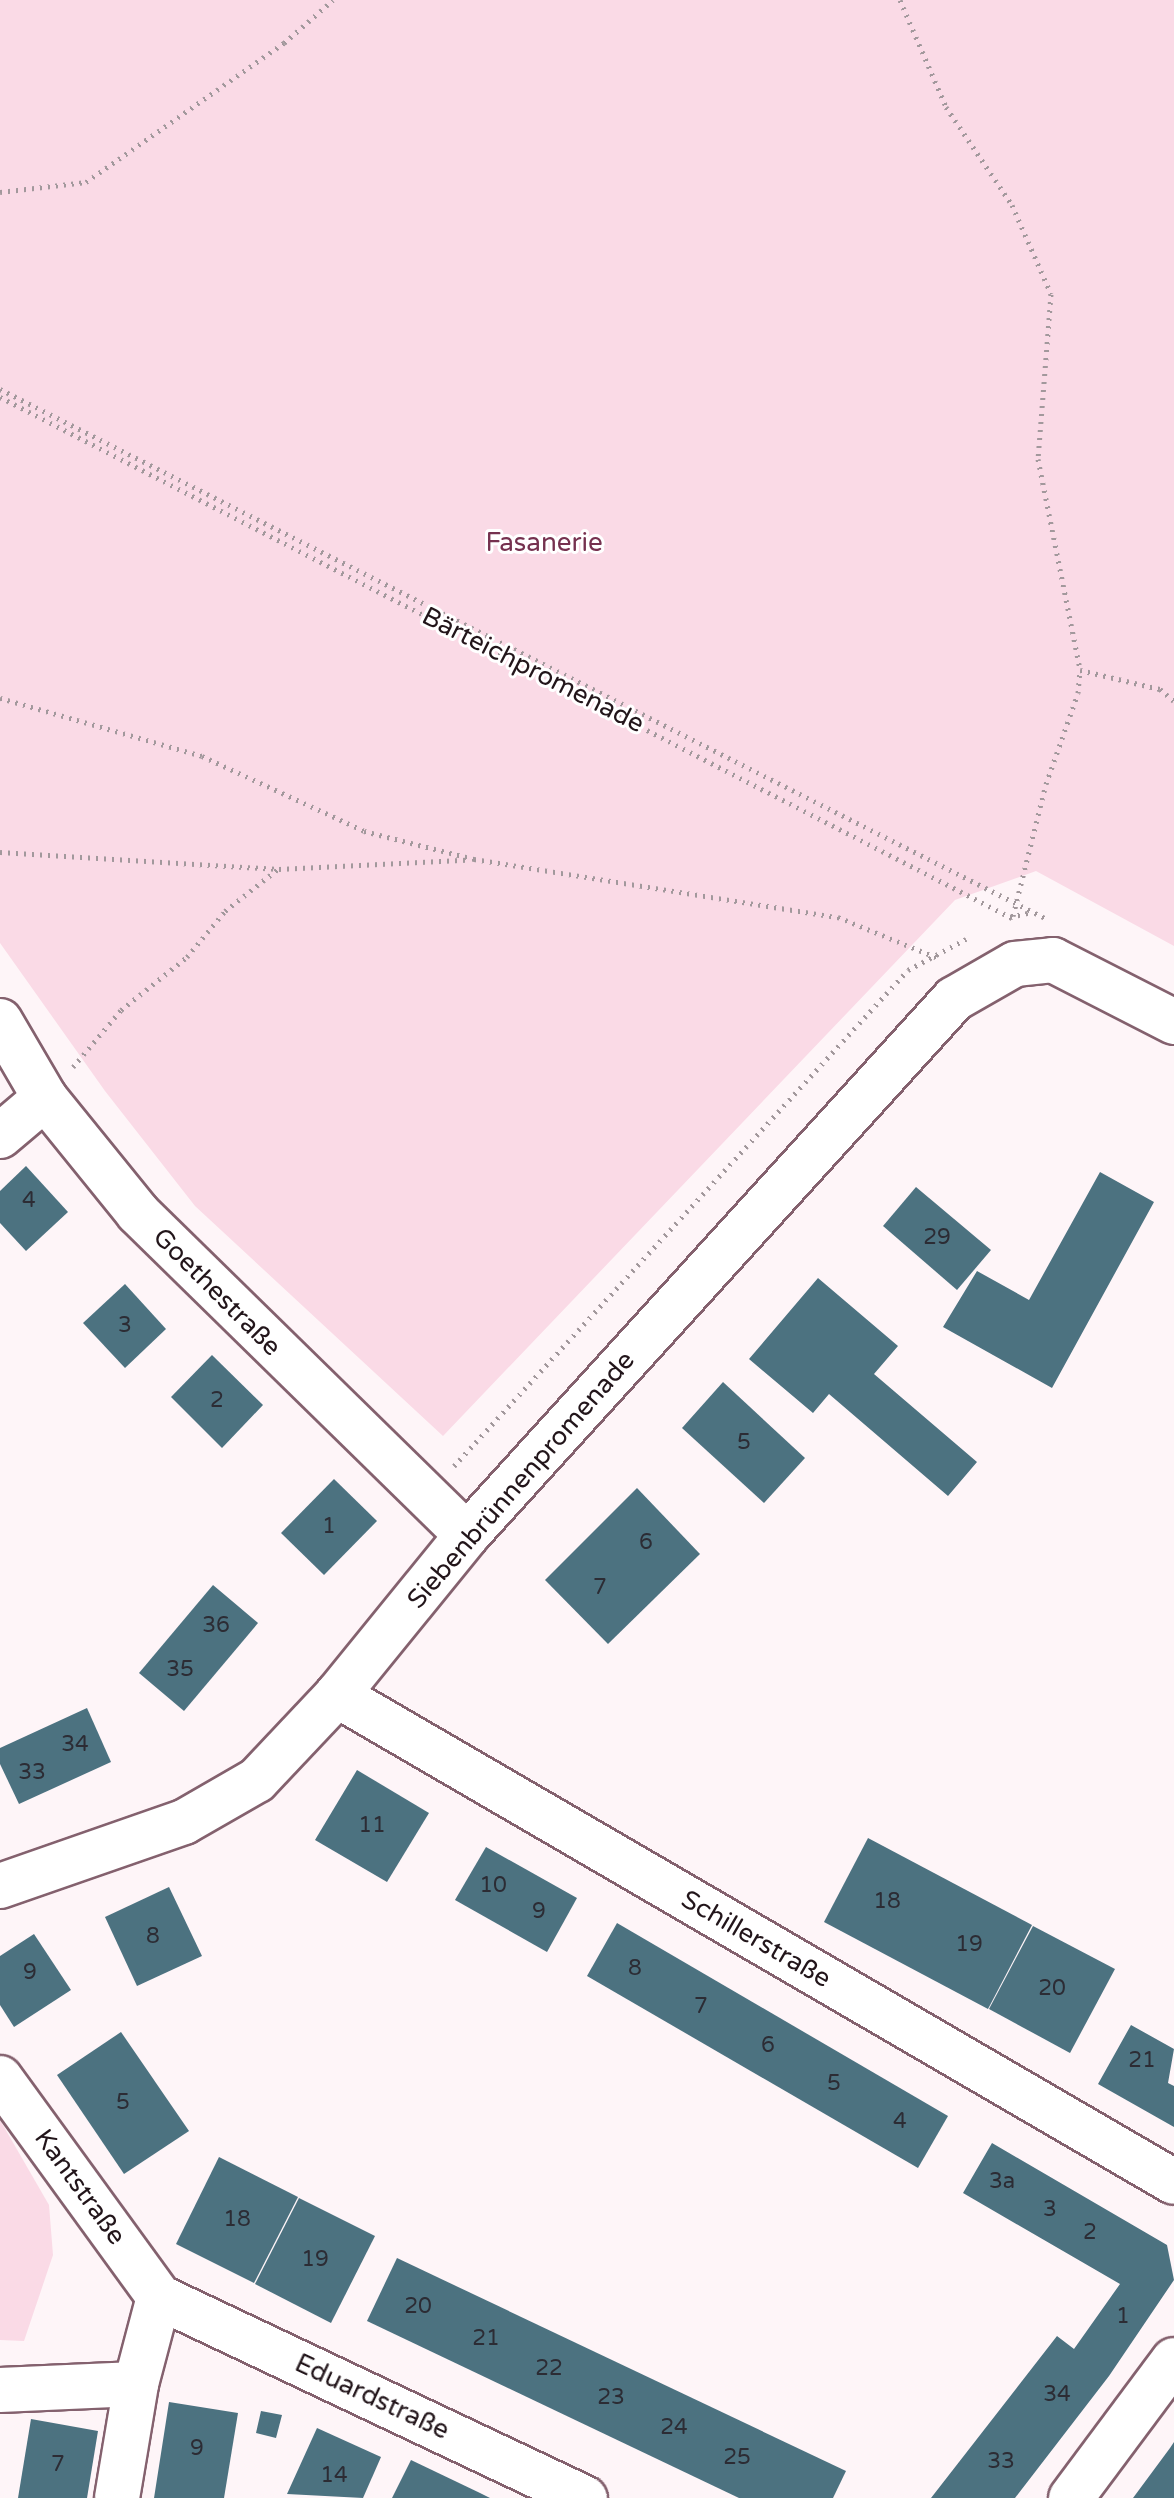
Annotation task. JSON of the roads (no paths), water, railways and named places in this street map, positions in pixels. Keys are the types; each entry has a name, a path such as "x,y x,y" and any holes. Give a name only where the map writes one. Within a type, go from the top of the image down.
{"street":[{"name":"Siebenbrünnenpromenade","path":"0,1886 184,1822 257,1780 337,1695 467,1535 954,999 1053,941 1174,1022"},
{"name":"Goethestraße","path":"0,1021 45,1098 138,1213 467,1535"},
{"path":"0,1136 45,1098"},
{"name":"Schillerstraße","path":"337,1695 1174,2182"},
{"name":"Kantstraße","path":"0,2078 159,2297"},
{"path":"117,2498 136,2384 159,2297"},
{"name":"Eduardstraße","path":"159,2297 585,2498"},
{"path":"1071,2498 1174,2360"},
{"path":"0,2390 136,2384"}],"park label":[{"name":"Fasanerie","path":"544,543"}]}
